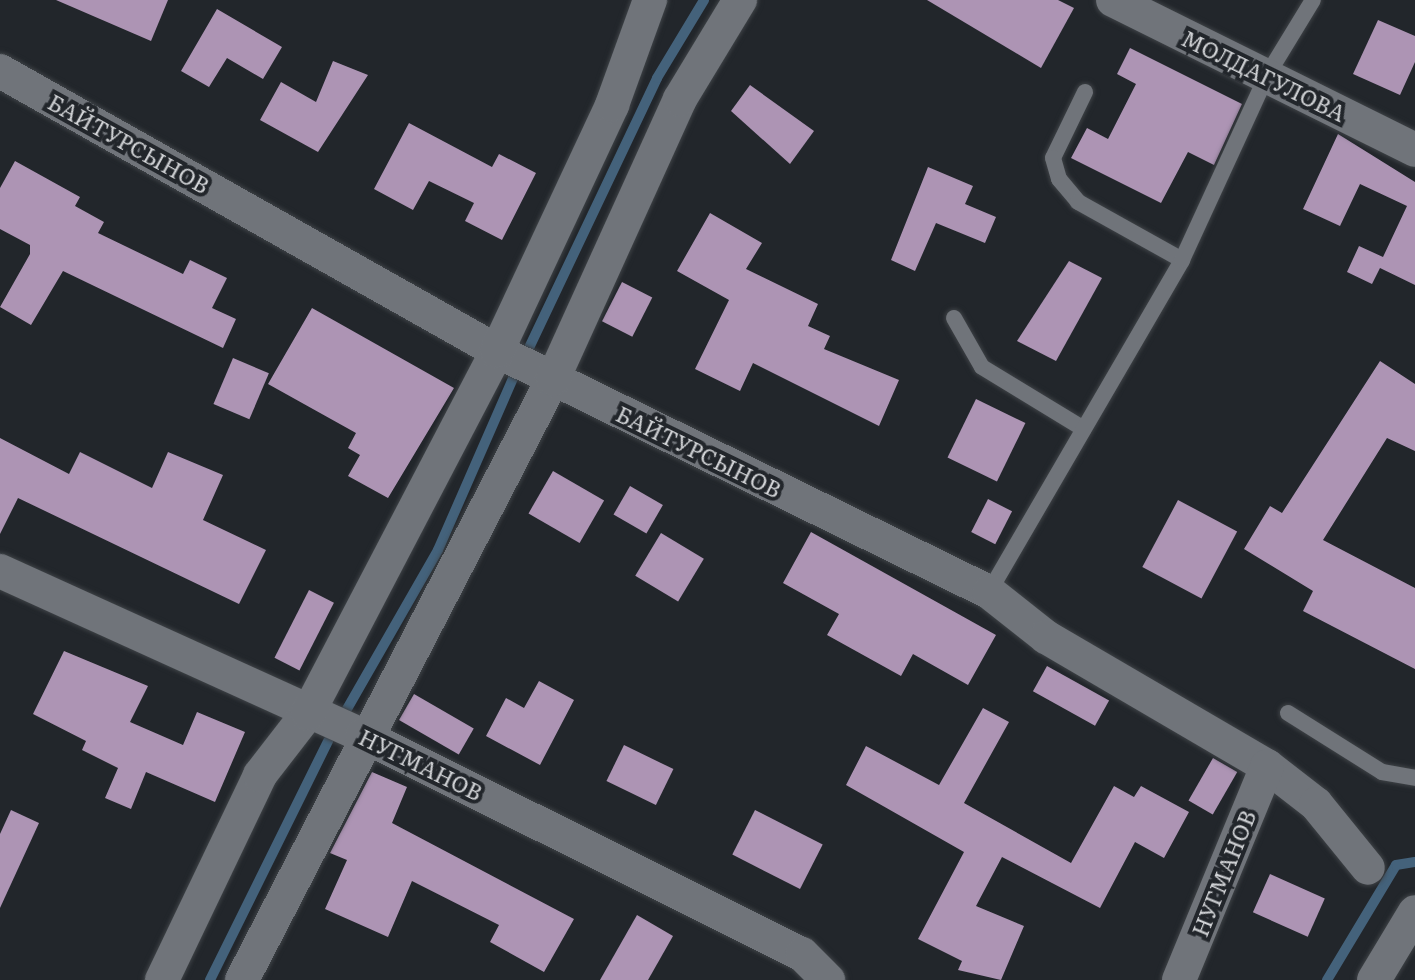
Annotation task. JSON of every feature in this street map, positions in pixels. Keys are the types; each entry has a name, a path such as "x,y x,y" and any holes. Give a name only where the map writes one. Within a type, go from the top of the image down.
{"street":[{"path":"162,980 260,775 308,713 497,351 612,105 650,0"},
{"path":"242,980 362,735 553,379 680,99 740,0"},
{"name":"МОЛДАГУЛОВА","path":"1113,0 1415,150"},
{"name":"БАЙТУРСЫНОВ","path":"0,71 497,351 989,592 1046,637 1267,766 1316,804 1368,868"},
{"name":"НУГМАНОВ","path":"0,571 362,735 802,954 828,980"},
{"name":"НУГМАНОВ","path":"1179,980 1267,766"},
{"path":"1374,980 1415,912"}],"lane":[{"path":"989,592 1182,260 1266,77 1313,0"},
{"path":"1085,92 1053,158 1059,179 1078,202 1182,260"},
{"path":"954,318 982,367 1084,429"},
{"path":"1288,713 1382,772 1415,778"}],"building":[{"path":"56,0 168,0 151,41"},
{"path":"927,0 1058,0 1074,8 1041,68"},
{"path":"217,9 282,47 263,79 227,58 209,87 181,71"},
{"path":"1378,20 1415,36 1415,62 1400,95 1353,74"},
{"path":"1130,48 1242,104 1214,165 1188,152 1161,203 1071,158 1087,128 1108,139 1136,84 1117,74"},
{"path":"333,61 368,75 318,152 260,120 281,82 316,102"},
{"path":"750,85 814,131 790,164 731,111"},
{"path":"409,123 492,167 499,154 536,173 502,240 465,221 474,203 429,181 413,210 374,189"},
{"path":"1338,134 1415,182 1415,285 1380,268 1372,284 1347,272 1359,246 1383,257 1407,206 1360,184 1340,226 1303,209"},
{"path":"15,161 80,197 75,206 104,222 98,233 183,274 190,260 227,278 212,308 236,319 223,348 63,271 31,325 0,307 30,254 30,245 0,229 0,188"},
{"path":"928,167 973,186 965,204 996,217 985,243 936,223 915,271 891,260"},
{"path":"710,213 762,243 746,269 818,304 808,326 830,336 824,349 899,380 879,426 753,363 740,391 695,369 729,300 677,271"},
{"path":"1069,261 1102,278 1056,361 1017,341"},
{"path":"622,282 652,297 632,337 602,321"},
{"path":"312,308 454,388 388,498 348,476 360,455 348,448 356,433 268,384"},
{"path":"233,358 269,373 249,419 213,404"},
{"path":"1380,361 1415,384 1415,451 1387,438 1323,540 1415,588 1415,669 1303,611 1313,591 1244,549 1270,506 1282,513"},
{"path":"976,399 1025,423 997,482 948,457"},
{"path":"0,438 69,474 80,452 152,488 168,452 223,475 203,520 266,550 239,604 18,498 0,534"},
{"path":"553,471 604,500 580,543 528,513"},
{"path":"630,486 663,505 646,534 614,515"},
{"path":"988,499 1012,511 995,544 971,532"},
{"path":"1178,500 1237,531 1201,599 1142,567"},
{"path":"811,532 996,635 968,685 913,654 901,676 827,635 839,614 783,583"},
{"path":"661,533 704,559 678,602 635,576"},
{"path":"309,590 334,603 299,670 274,658"},
{"path":"64,651 148,686 130,722 183,745 197,712 245,732 215,802 146,772 131,809 105,798 118,768 82,750 86,741 33,714"},
{"path":"1047,666 1109,700 1095,726 1033,691"},
{"path":"539,681 574,700 540,765 486,736 506,698 524,708"},
{"path":"414,694 474,728 459,754 399,720"},
{"path":"983,708 1009,722 964,803 1071,863 1114,786 1134,797 1141,786 1189,812 1164,858 1135,842 1100,908 1002,857 976,906 1024,926 1001,980 958,970 962,961 918,939 964,852 846,785 866,746 939,785"},
{"path":"624,745 673,769 656,805 606,781"},
{"path":"1213,758 1237,772 1213,814 1188,800"},
{"path":"372,772 407,787 392,823 574,919 544,972 490,942 499,925 412,881 388,937 325,909 347,860 330,853"},
{"path":"11,810 39,823 0,908 0,834"},
{"path":"755,810 823,845 800,889 732,855"},
{"path":"1270,874 1325,898 1308,937 1253,912"},
{"path":"637,915 673,936 648,980 600,980"}],"waterway":[{"path":"528,350 657,78 704,0"},
{"path":"347,709 438,550 515,374"},
{"path":"210,980 328,741"},
{"path":"1327,980 1396,865 1415,862"}]}
